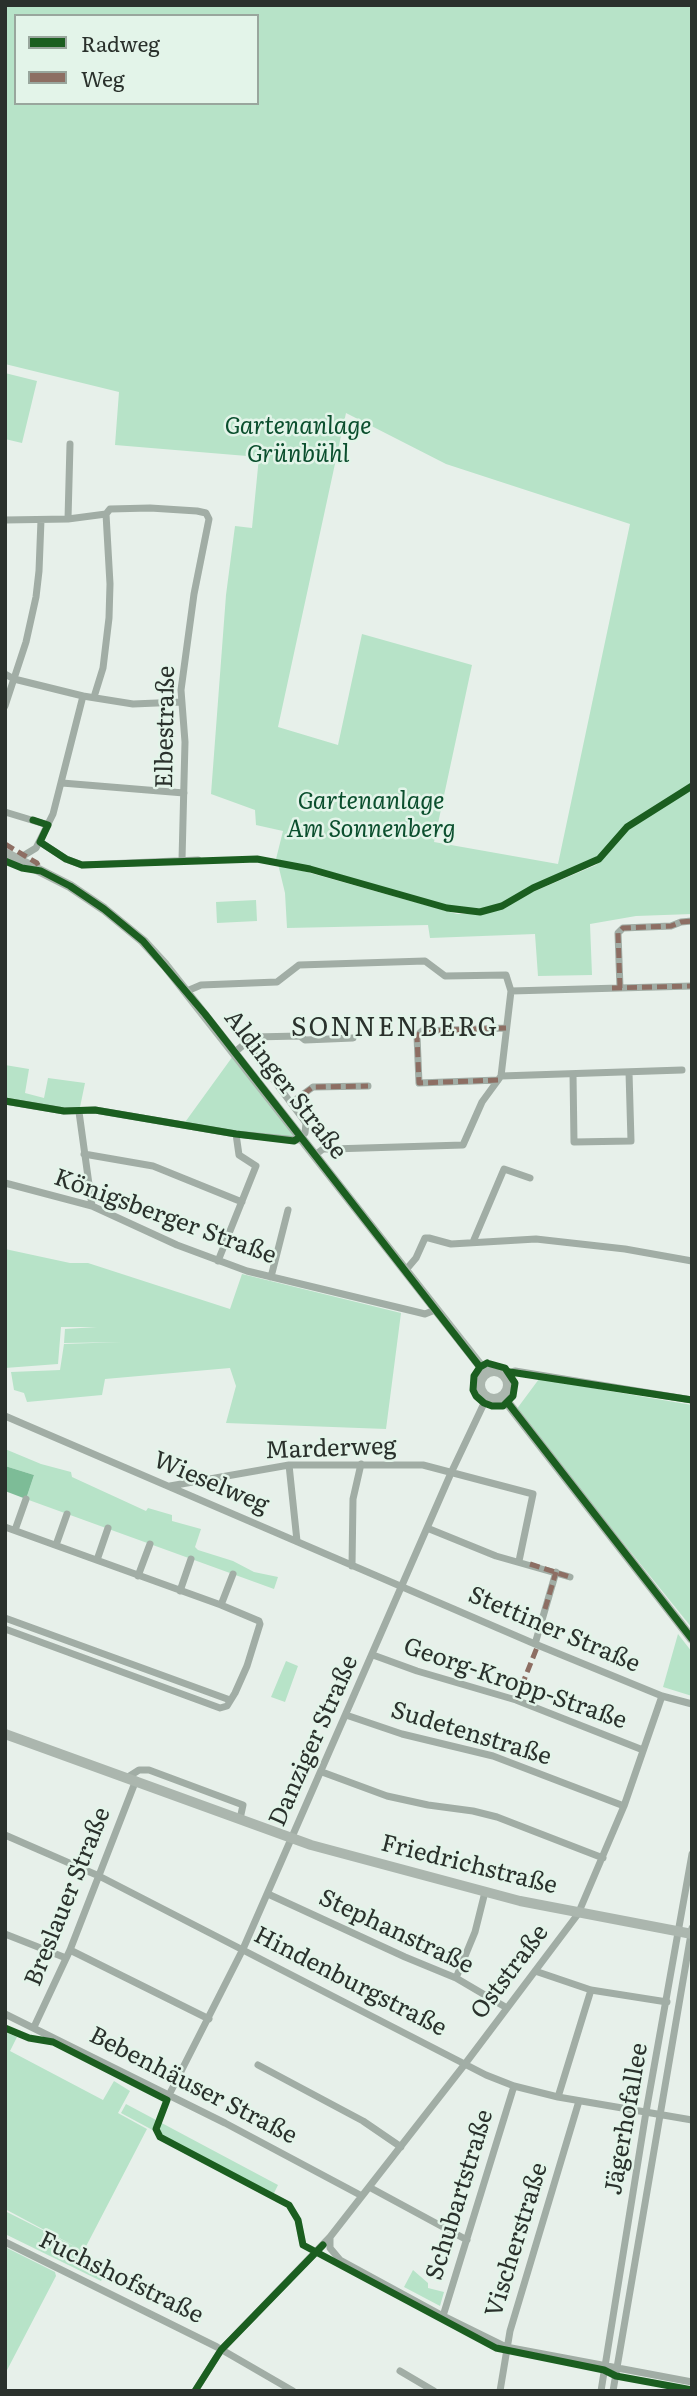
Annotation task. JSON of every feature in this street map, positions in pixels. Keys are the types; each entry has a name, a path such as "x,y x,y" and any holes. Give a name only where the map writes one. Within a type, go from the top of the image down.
{"main road":[{"name":"Aldinger Straße","path":"5,853 70,886 143,941 187,991 486,1373"},
{"path":"494,1371 505,1376 508,1387 503,1396 495,1399 487,1397 481,1391 480,1384 486,1373 494,1371"},
{"path":"503,1396 692,1639"},
{"name":"Friedrichstraße","path":"5,1734 292,1839 408,1873 578,1914 691,1932"}],"street":[{"path":"68,519 70,444"},
{"name":"Elbestraße","path":"106,514 110,509 135,508 206,513 210,526 194,594 181,702 185,742 182,860"},
{"path":"5,520 68,519 106,514 109,618 103,668 94,697"},
{"path":"5,706 26,642 36,597 40,571 41,520"},
{"path":"5,674 14,679 83,696 133,704 181,702"},
{"path":"18,859 32,852 48,825 62,783 83,696"},
{"path":"62,783 184,793"},
{"path":"5,811 48,825"},
{"path":"40,842 82,865 198,860"},
{"path":"620,988 618,933 623,928 671,926 692,921"},
{"path":"187,991 201,985 277,982 299,965 425,961 445,976 506,975 511,991 500,1078 482,1102 463,1145 323,1149 315,1155"},
{"path":"511,991 692,986"},
{"path":"506,1028 422,1031 417,1036 419,1083 682,1070"},
{"name":"Aldinger Straße","path":"235,1052 253,1037 300,1036 305,1040 353,1038"},
{"name":"Aldinger Straße","path":"246,1043 306,1123 305,1133 300,1137"},
{"path":"573,1074 574,1142 631,1141 629,1072"},
{"path":"291,1102 313,1087 368,1086"},
{"path":"5,1101 64,1111 96,1110 293,1141 300,1137"},
{"path":"79,1112 92,1206"},
{"path":"218,1262 256,1166 239,1155 236,1134"},
{"path":"84,1154 153,1166 242,1202"},
{"path":"473,1242 504,1169 530,1178"},
{"name":"Königsberger Straße","path":"5,1183 92,1206 218,1262 425,1314 435,1310"},
{"path":"271,1277 288,1210"},
{"path":"405,1271 416,1258 425,1238 451,1244 536,1239 625,1249 692,1261"},
{"path":"505,1376 514,1371 692,1400"},
{"name":"Danziger Straße","path":"169,2095 243,1950 451,1473 487,1397"},
{"name":"Wieselweg","path":"5,1416 402,1587"},
{"path":"352,1566 353,1499 361,1464"},
{"path":"289,1465 297,1541"},
{"name":"Marderweg","path":"170,1486 289,1465 423,1465 533,1494 519,1561"},
{"path":"15,1530 26,1499"},
{"path":"56,1545 67,1514"},
{"path":"5,1527 221,1605 259,1621 260,1624 247,1666 227,1706 220,1708 5,1629"},
{"path":"97,1560 108,1528"},
{"path":"427,1528 471,1546 570,1577"},
{"path":"138,1576 149,1544"},
{"path":"180,1591 191,1559"},
{"path":"535,1644 556,1572"},
{"path":"221,1605 233,1574"},
{"name":"Stettiner Straße","path":"402,1587 662,1696 692,1704"},
{"path":"5,1618 230,1700"},
{"path":"38,1641 42,1631"},
{"name":"Georg-Kropp-Straße","path":"373,1655 516,1700 643,1750"},
{"path":"154,1683 158,1674"},
{"name":"Oststraße","path":"221,2350 330,2237 578,1914 624,1806 662,1696"},
{"name":"Sudetenstraße","path":"346,1715 402,1734 493,1756 624,1806"},
{"path":"322,1772 387,1796 497,1817 603,1858"},
{"name":"Breslauer Straße","path":"34,2027 70,1950 132,1779"},
{"name":"Hindenburgstraße","path":"5,1835 99,1876 465,2064 514,2086 558,2097 692,2120"},
{"name":"Jägerhofallee","path":"601,2391 646,2112 692,1854"},
{"path":"456,1979 475,1932 485,1892"},
{"name":"Stephanstraße","path":"268,1895 456,1979 507,2008"},
{"name":"Jägerhofallee","path":"613,2391 691,1932"},
{"path":"5,1934 66,1958"},
{"path":"70,1950 209,2019"},
{"path":"535,1971 591,1990 667,2002"},
{"path":"558,2097 591,1990"},
{"name":"Bebenhäuser Straße","path":"5,2014 169,2095 362,2196"},
{"path":"258,2065 363,2122 401,2147"},
{"name":"Schubartstraße","path":"443,2316 514,2086"},
{"name":"Vischerstraße","path":"500,2391 506,2347 579,2101"},
{"path":"369,2187 467,2240"},
{"path":"330,2237 330,2248 340,2260 506,2347 692,2382"},
{"name":"Fuchshofstraße","path":"5,2242 221,2350 293,2391"},
{"path":"195,2391 221,2350"},
{"path":"400,2371 434,2391"}],"green space":[{"path":"5,5 692,5 692,914 636,916 590,924 592,975 538,976 535,934 430,938 428,925 287,928 285,893 278,864 457,914 483,914 505,906 596,865 628,829 621,832 599,859 533,888 502,906 480,912 458,911 276,859 283,831 256,825 255,810 211,794 226,595 235,526 252,528 259,457 115,445 119,392 5,364","holes":["346,413 446,464 630,524 558,864 434,842 472,665 362,634 338,745 278,727"]},
{"path":"5,373 37,381 22,443 5,439"},
{"path":"256,900 257,921 217,923 216,902"},
{"path":"233,1056 297,1140 183,1125"},
{"path":"5,1065 29,1069 25,1093 44,1098 48,1078 85,1083 79,1112 5,1101"},
{"path":"5,1249 70,1263 88,1263 230,1309 242,1274 401,1313 386,1429 226,1423 236,1386 230,1368 105,1379 102,1395 27,1402 24,1393 14,1390 11,1372 60,1370 64,1344 122,1342 64,1343 65,1329 97,1327 61,1327 58,1364 5,1368"},
{"path":"539,1379 692,1405 692,1628 516,1410"},
{"path":"5,1449 41,1464 71,1472 72,1477 146,1511 148,1508 172,1515 172,1521 201,1529 195,1547 198,1550 233,1561 254,1572 278,1577 274,1589 26,1499 34,1475 5,1466"},
{"path":"678,1634 692,1652 692,1696 663,1687"},
{"path":"286,1661 298,1666 285,1702 271,1697"},
{"path":"5,2032 17,2037 10,2051 103,2100 114,2081 130,2091 118,2113 147,2129 80,2258 106,2272 101,2281 5,2234 5,2211 80,2249 5,2209"},
{"path":"126,2104 278,2185 273,2195 121,2113"},
{"path":"5,2247 55,2272 56,2276 5,2374"},
{"path":"413,2270 428,2283 428,2288 444,2292 440,2306 404,2287"}],"shaded area":[{"path":"5,1466 34,1475 26,1499 5,1491"}],"marked path":[{"path":"5,844 37,863 41,871"},
{"path":"620,988 618,933 623,928 671,926 692,921"},
{"path":"612,988 692,986"},
{"path":"498,1080 419,1083 417,1036 422,1031 506,1028"},
{"path":"291,1103 313,1087 368,1086"},
{"path":"530,1564 570,1577"},
{"path":"545,1609 556,1572"},
{"path":"516,1700 538,1645"}],"cycle path":[{"path":"33,820 48,825 40,842 66,859 82,865 257,859 310,869 447,908 480,912 502,906 533,888 599,859 627,827 692,786"},
{"path":"5,861 22,868 41,871 70,886 143,941 205,1014 480,1367"},
{"path":"5,1101 64,1111 95,1110 236,1134 294,1141 300,1137"},
{"path":"487,1363 505,1368 515,1383 513,1396 503,1406 484,1403 473,1390 474,1376 480,1367 487,1363"},
{"path":"510,1372 692,1400"},
{"path":"508,1403 692,1639"},
{"path":"5,2028 29,2038 53,2042 167,2100 156,2129 160,2137 289,2205 298,2220 303,2245 496,2348 604,2370 616,2376 692,2390"},
{"path":"195,2391 221,2350 323,2245"}],"district":[{"name":"SONNENBERG","path":"395,1028"}],"park label":[{"name":"Gartenanlage Grünbühl","path":"298,441"},
{"name":"Gartenanlage Am Sonnenberg","path":"371,816"}]}
